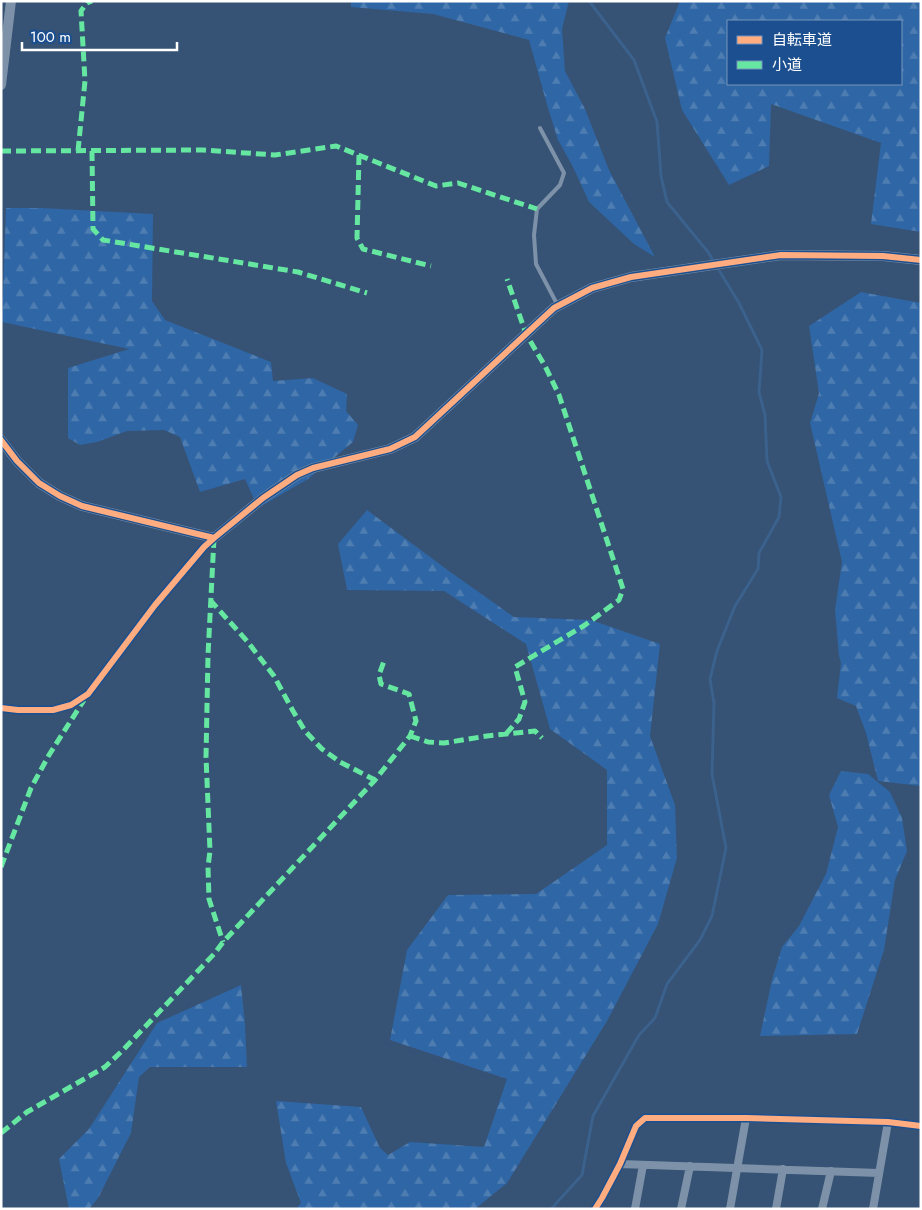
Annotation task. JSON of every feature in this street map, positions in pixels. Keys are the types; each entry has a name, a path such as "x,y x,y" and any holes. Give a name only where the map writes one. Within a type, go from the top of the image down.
{"street":[{"path":"1,85 11,1"},
{"path":"1,708 53,710 71,705 88,694 156,605 204,547 263,498 297,475 313,468 390,449 415,437 554,308 592,288 631,277 782,255 883,256 921,260"},
{"path":"1,440 17,462 38,482 67,500 91,509 214,538"},
{"path":"595,1209 620,1164 636,1126 645,1118 746,1118 888,1122 921,1126"},
{"path":"730,1209 746,1118"},
{"path":"873,1209 888,1122"},
{"path":"620,1164 879,1173"},
{"path":"635,1209 642,1165"},
{"path":"681,1209 690,1166"},
{"path":"776,1209 783,1169"},
{"path":"822,1209 830,1171"}],"lane":[{"path":"540,128 564,173 560,185 537,208 534,235 536,264 558,306"}],"green space":[{"path":"351,1 569,1 562,29 565,71 585,109 609,170 655,257 634,244 589,202 558,140 529,40 433,14 351,7"},
{"path":"680,1 921,1 921,232 871,224 881,143 771,104 769,166 729,185 682,110 665,38"},
{"path":"6,208 153,214 152,301 165,320 271,362 273,381 313,378 347,394 346,411 358,425 353,442 308,479 258,508 245,479 200,492 180,437 164,430 127,431 97,442 80,445 68,438 68,368 129,349 2,322"},
{"path":"861,292 921,303 921,786 878,781 866,733 856,706 837,698 841,663 835,610 842,562 810,423 819,393 809,326"},
{"path":"367,510 514,617 591,620 660,644 650,736 675,805 677,858 658,924 607,1021 507,1183 475,1209 296,1209 301,1203 286,1163 276,1101 361,1107 380,1148 388,1155 410,1142 484,1147 507,1079 390,1040 407,950 448,895 536,894 607,845 607,770 550,729 526,644 444,591 347,590 338,544"},
{"path":"841,771 868,774 890,792 902,818 907,851 895,880 884,950 857,1034 760,1036 772,980 782,947 799,926 826,874 838,827 829,795"},
{"path":"241,985 247,1067 150,1067 139,1077 131,1133 98,1198 89,1209 69,1209 59,1159 89,1129 157,1023"}],"waterway":[{"path":"589,1 634,60 657,122 661,176 667,202 714,262"},
{"path":"551,1209 582,1175 593,1116 639,1035 655,1018 667,984 700,940 712,916 726,848 712,774 714,703 710,679 717,651 735,606 758,569 759,553 779,517 781,497 767,461 765,415 759,392 762,350 739,303 717,267"}],"marked path":[{"path":"78,151 85,81 81,11 87,3 92,1"},
{"path":"1,151 203,150 275,155 336,146 436,186 458,183 537,209"},
{"path":"92,151 93,229 103,240 298,272 367,293"},
{"path":"359,155 357,238 363,249 431,266"},
{"path":"506,734 519,719 525,702 515,667 585,625 619,600 623,589 559,395 526,334 507,279"},
{"path":"214,538 208,655 206,757 210,851 208,867 209,899 223,942"},
{"path":"210,600 247,641 274,676 305,731 322,749 340,762 375,780"},
{"path":"1,1133 27,1112 105,1067 215,953 223,942 375,780 410,736 416,721 409,694 381,684 379,675 384,661"},
{"path":"1,867 31,788 49,755 84,700"},
{"path":"410,736 428,742 444,743 535,731 542,738"}],"cycle path":[{"path":"1,440 17,461 39,483 60,496 82,506 214,538 263,498 297,475 313,468 390,449 415,437 554,308 592,288 631,277 781,255 883,256 921,260"},
{"path":"1,708 53,710 71,705 88,694 155,605 204,547 214,538"},
{"path":"595,1209 620,1164 636,1126 645,1118 746,1118 888,1122 921,1126"}]}
